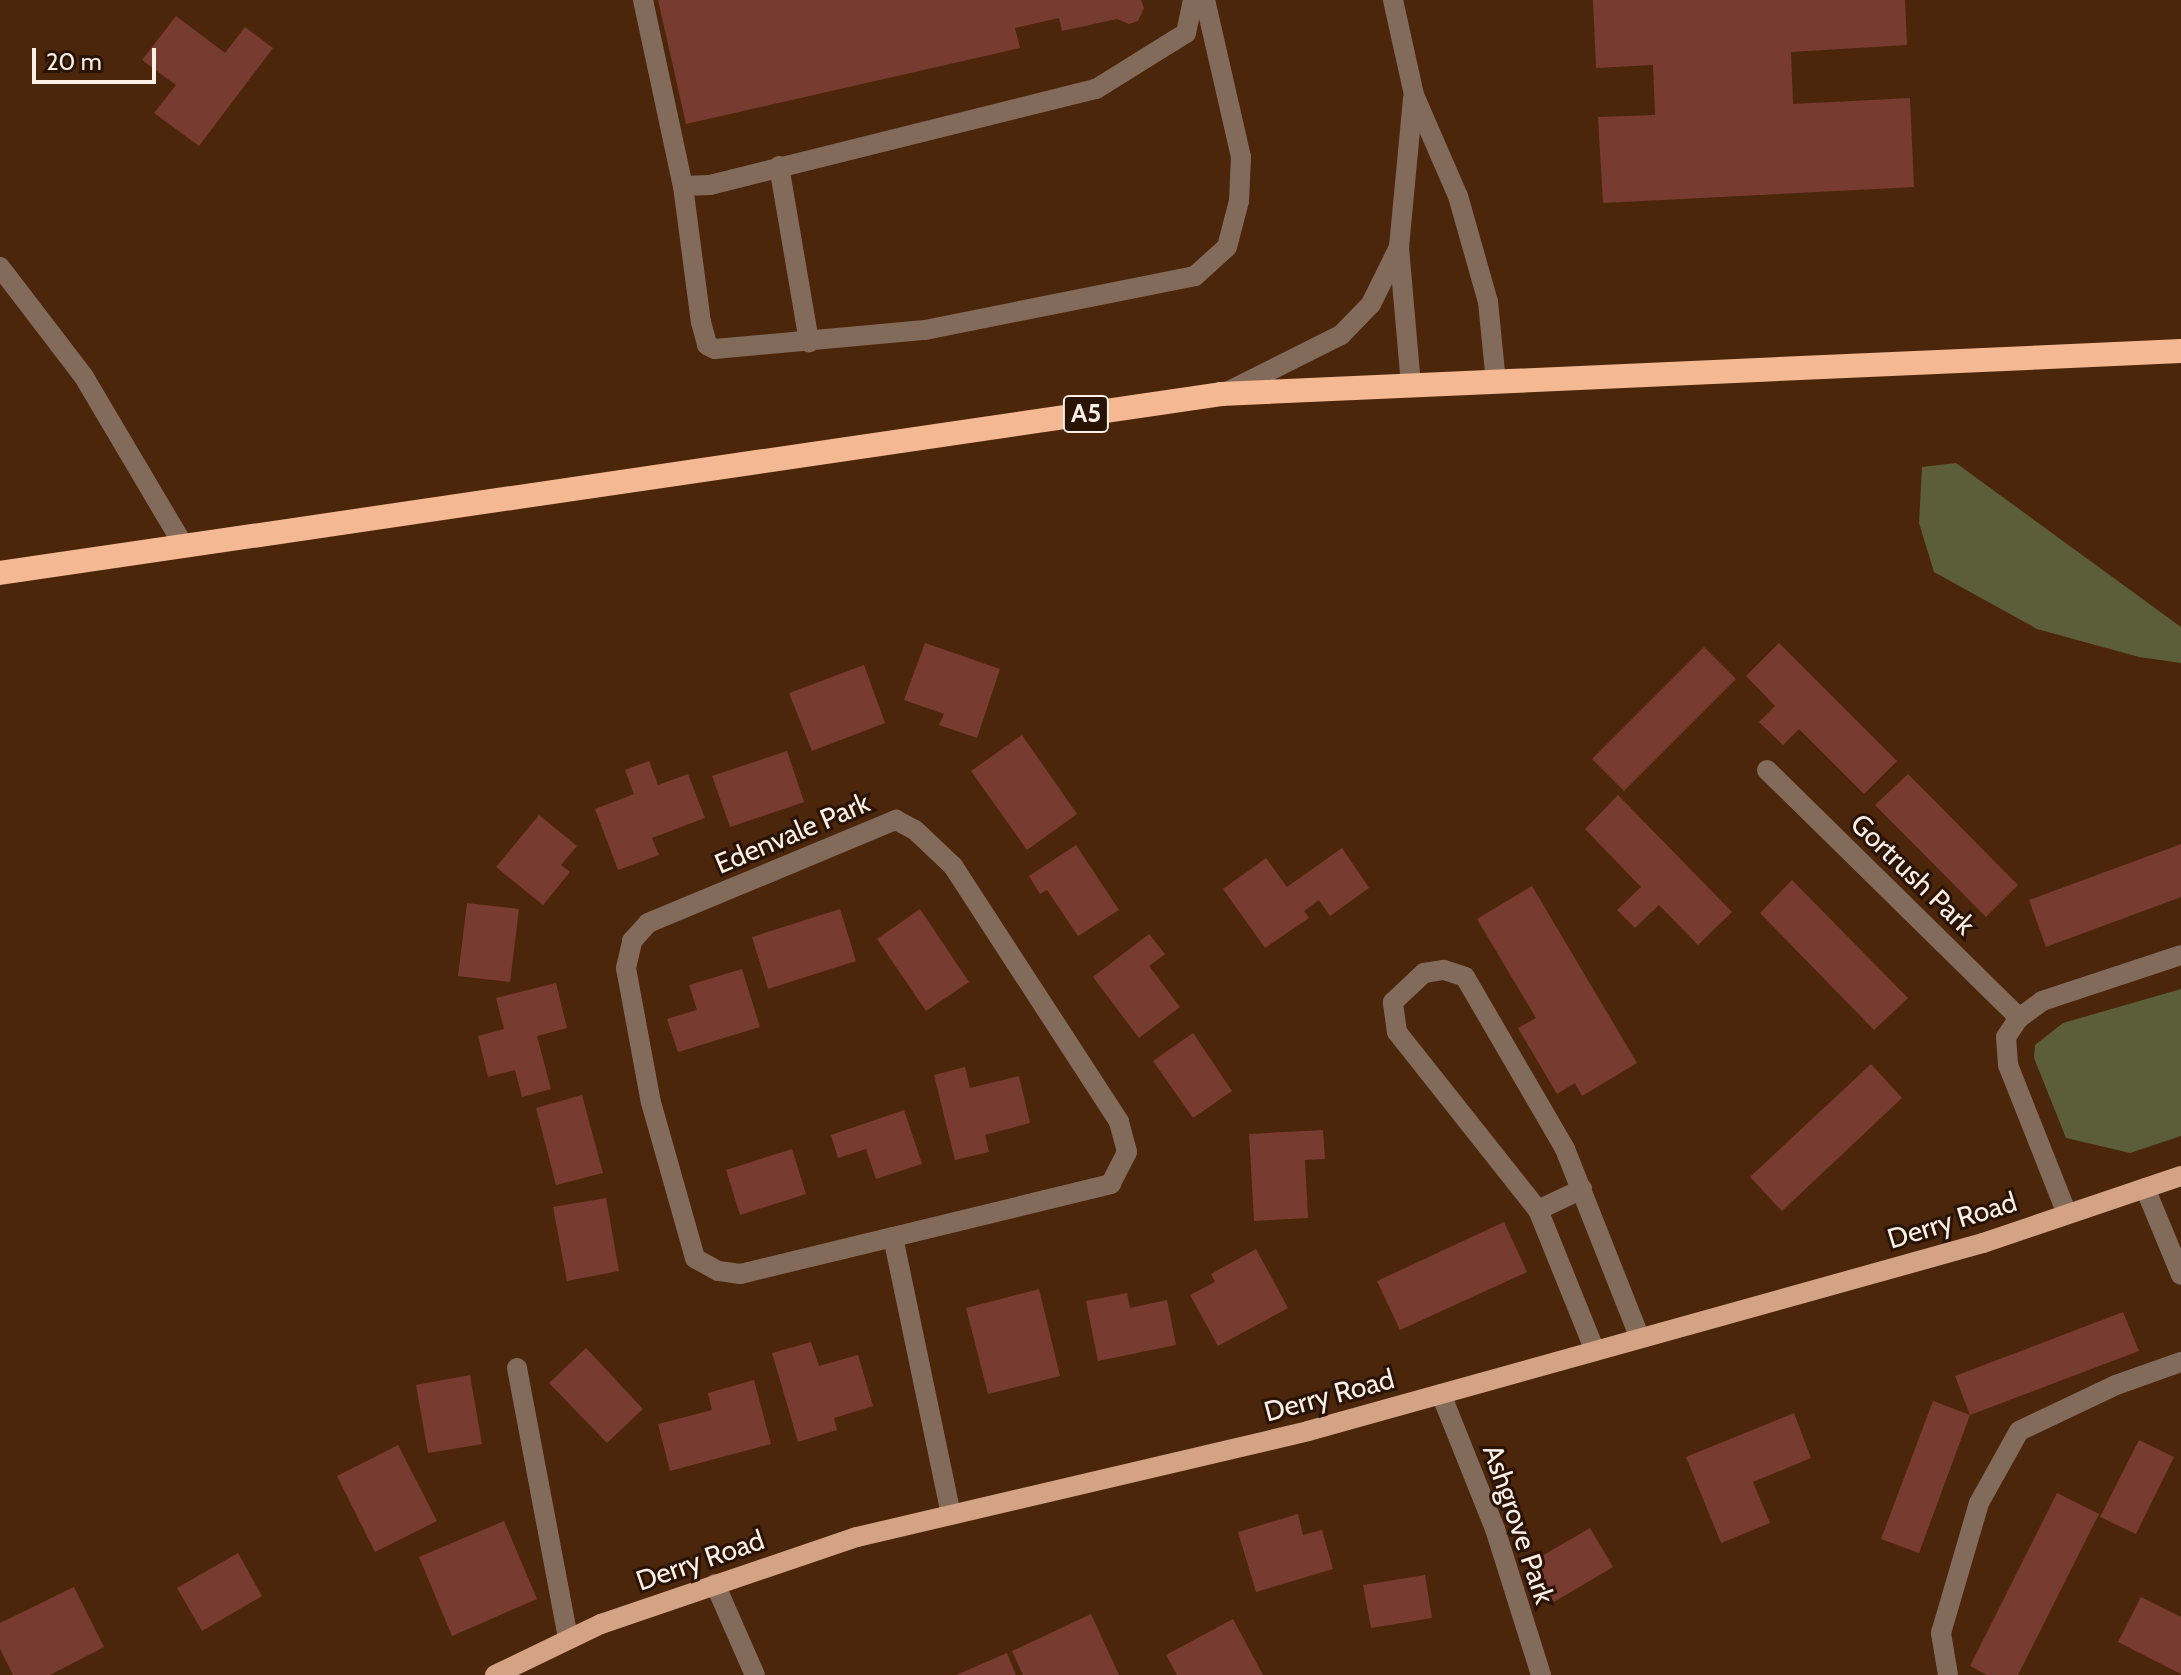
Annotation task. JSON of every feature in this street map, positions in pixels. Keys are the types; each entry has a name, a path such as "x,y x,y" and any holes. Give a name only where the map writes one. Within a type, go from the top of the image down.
{"highway":[{"name":"A5","path":"0,573 1221,394 2181,351"}],"main road":[{"name":"Derry Road","path":"495,1675 568,1639 715,1584 857,1537 1308,1431 1983,1243 2181,1176"}],"street":[{"path":"643,0 683,186 707,345 731,349 925,330 1195,276 1227,247 1239,201 1241,157 1205,0"},
{"path":"683,186 710,185 1096,89 1186,33 1193,0"},
{"path":"1393,0 1414,95 1458,196 1488,302 1496,382"},
{"path":"1411,385 1399,247 1414,95"},
{"path":"779,166 809,342"},
{"path":"1221,394 1341,335 1371,304 1399,247"},
{"path":"0,267 84,377 184,546"},
{"name":"Gortrush Park","path":"1767,770 2019,1018"},
{"name":"Edenvale Park","path":"896,820 915,830 953,866 1119,1122 1127,1152 1111,1184 893,1237 740,1274 718,1271 695,1258 651,1103 626,968 632,941 648,923 896,820"},
{"path":"2067,1214 2008,1065 2006,1037 2019,1018 2042,1001 2181,955"},
{"path":"1595,1351 1538,1210 1397,1032 1393,1002 1424,973 1444,970 1465,977 1565,1149 1640,1338"},
{"path":"2145,1188 2181,1275"},
{"path":"1538,1210 1582,1189"},
{"path":"893,1237 951,1514"},
{"path":"1948,1675 1941,1633 1957,1575 1979,1503 2019,1431 2116,1385 2181,1362"},
{"path":"517,1368 568,1639"},
{"name":"Ashgrove Park","path":"1441,1394 1495,1529 1541,1675"},
{"path":"715,1584 755,1675"}],"green space":[{"path":"1956,463 2181,627 2181,663 2139,657 2037,629 1934,572 1919,523 1922,467"},
{"path":"2181,989 2181,1136 2130,1153 2066,1138 2034,1058 2035,1045 2063,1023"}],"building":[{"path":"658,0 1141,0 1144,8 1138,21 1129,24 1117,19 1062,31 1059,18 1015,28 1020,48 686,124"},
{"path":"1593,0 1905,0 1907,45 1791,52 1793,104 1910,98 1914,187 1603,203 1598,117 1655,115 1653,65 1596,68"},
{"path":"176,16 225,53 245,27 273,48 199,146 154,113 176,85 142,60"},
{"path":"925,643 1000,669 977,738 939,725 944,714 904,700"},
{"path":"1779,643 1897,761 1864,794 1799,729 1783,745 1759,722 1775,706 1746,676"},
{"path":"1704,647 1736,679 1624,791 1592,759"},
{"path":"864,665 885,723 812,751 789,693"},
{"path":"1022,735 1077,814 1027,850 971,771"},
{"path":"787,751 804,802 730,827 712,776"},
{"path":"649,761 658,785 688,774 705,818 652,838 659,855 618,870 595,809 634,794 625,770"},
{"path":"1908,774 2018,885 1986,917 1875,805"},
{"path":"1618,795 1732,912 1698,945 1659,905 1635,928 1617,910 1641,887 1585,829"},
{"path":"539,815 577,846 561,865 570,872 543,905 496,867"},
{"path":"2181,844 2181,897 2046,947 2029,900"},
{"path":"1076,845 1119,910 1078,936 1047,890 1040,894 1029,876"},
{"path":"1342,848 1369,888 1330,916 1319,900 1304,911 1309,918 1265,948 1223,889 1266,858 1287,887"},
{"path":"1792,880 1908,998 1874,1030 1760,913"},
{"path":"1532,886 1637,1063 1582,1096 1575,1083 1557,1094 1518,1028 1536,1018 1477,919"},
{"path":"467,903 519,909 510,982 458,976"},
{"path":"840,909 856,961 768,989 752,937"},
{"path":"920,909 969,982 926,1011 877,939"},
{"path":"1149,934 1165,954 1149,966 1180,1007 1139,1038 1093,977"},
{"path":"742,969 760,1027 678,1052 667,1019 697,1010 689,985"},
{"path":"556,983 567,1028 537,1036 551,1089 522,1097 515,1070 488,1077 478,1036 504,1029 496,998"},
{"path":"1193,1033 1232,1091 1193,1118 1153,1061"},
{"path":"1871,1064 1902,1098 1782,1211 1750,1177"},
{"path":"965,1067 970,1088 1019,1076 1030,1123 985,1135 989,1152 955,1160 934,1075"},
{"path":"582,1095 603,1173 556,1185 536,1108"},
{"path":"904,1110 922,1164 876,1179 866,1149 838,1158 831,1135"},
{"path":"1323,1130 1325,1159 1305,1160 1308,1218 1254,1221 1249,1134"},
{"path":"792,1149 806,1194 740,1215 726,1170"},
{"path":"606,1198 619,1271 567,1281 553,1207"},
{"path":"1504,1222 1527,1272 1400,1330 1377,1281"},
{"path":"1256,1249 1288,1308 1218,1346 1190,1295 1215,1282 1211,1274"},
{"path":"1039,1289 1060,1376 988,1394 966,1308"},
{"path":"1127,1293 1130,1308 1167,1300 1176,1345 1098,1361 1086,1301"},
{"path":"2123,1312 2139,1351 1970,1415 1955,1376"},
{"path":"811,1342 819,1366 858,1355 873,1406 834,1418 837,1430 798,1442 772,1353"},
{"path":"586,1348 643,1409 607,1443 549,1383"},
{"path":"470,1375 482,1444 428,1453 416,1385"},
{"path":"754,1380 771,1444 670,1471 658,1424 712,1410 708,1393"},
{"path":"1933,1401 1970,1415 1919,1553 1881,1539"},
{"path":"1794,1413 1811,1458 1753,1482 1770,1523 1721,1543 1686,1457"},
{"path":"2139,1440 2174,1457 2136,1534 2100,1517"},
{"path":"398,1445 437,1521 375,1552 337,1476"},
{"path":"2057,1493 2099,1514 2018,1675 1987,1675 1970,1666"},
{"path":"1298,1514 1303,1535 1322,1530 1333,1569 1256,1592 1238,1532"},
{"path":"504,1521 537,1599 452,1636 419,1557"},
{"path":"1590,1528 1613,1567 1554,1602 1530,1563"},
{"path":"238,1553 262,1596 202,1631 177,1588"},
{"path":"1425,1575 1432,1618 1371,1628 1363,1585"},
{"path":"74,1587 104,1647 50,1675 13,1675 0,1649 0,1623"},
{"path":"2141,1597 2181,1617 2181,1674 2118,1642"},
{"path":"1091,1614 1119,1675 1023,1675 1012,1651"},
{"path":"1233,1619 1263,1675 1177,1675 1166,1655"},
{"path":"1007,1653 1016,1675 956,1675"}]}
